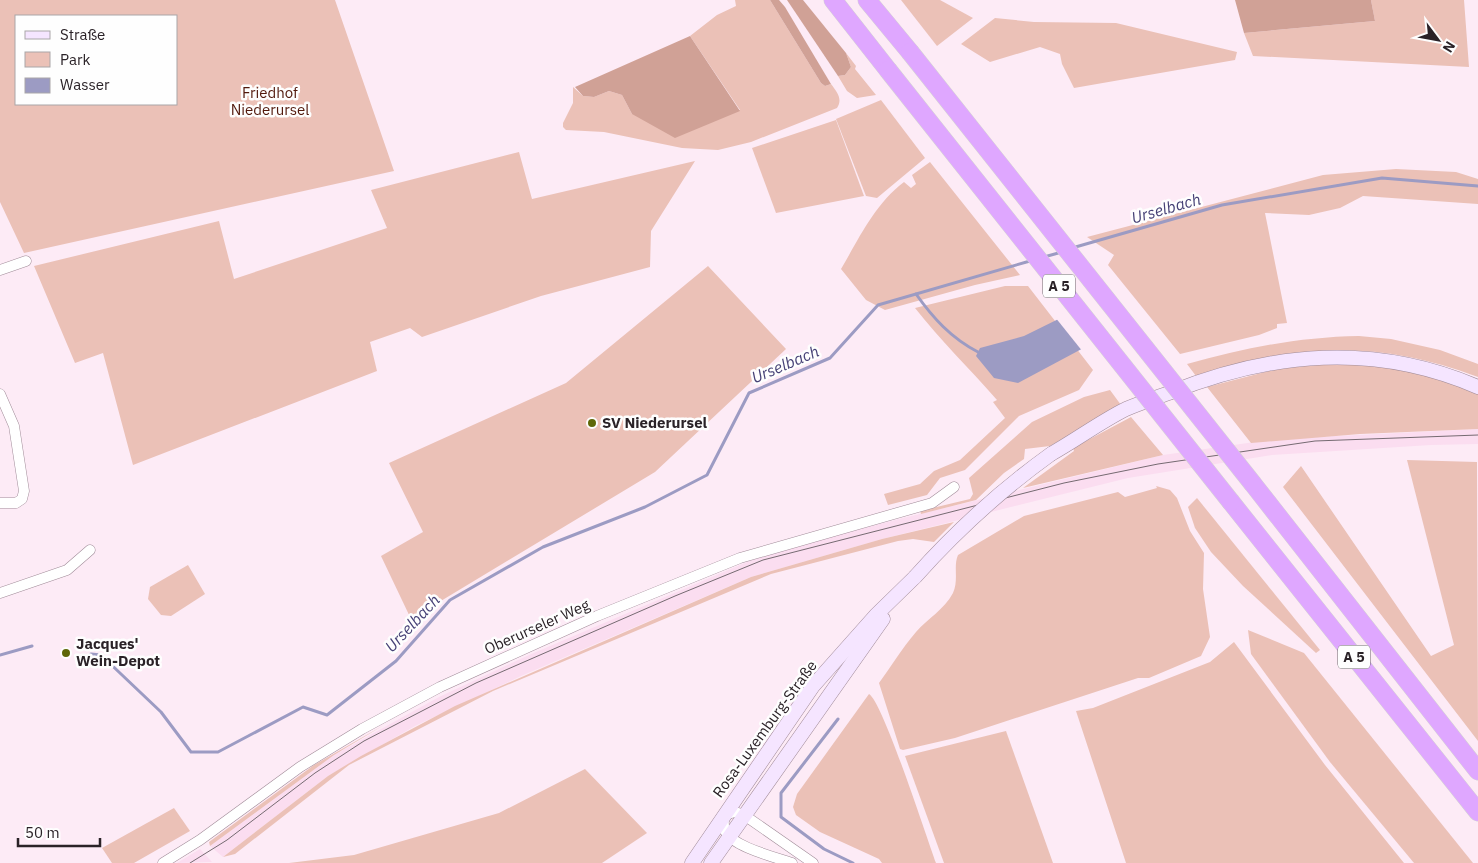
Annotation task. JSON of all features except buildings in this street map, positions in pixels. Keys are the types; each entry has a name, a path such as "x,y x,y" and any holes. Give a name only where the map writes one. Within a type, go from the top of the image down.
{"highway":[{"name":"A 5","path":"833,0 1478,812"},
{"name":"A 5","path":"867,0 1253,484 1478,771"}],"main road":[{"name":"Rosa-Luxemburg-Straße","path":"692,863 813,686 877,614 975,515 1018,478 1052,454 1126,409 1203,379 1270,362 1309,357 1347,356 1389,360 1423,367 1478,387"},
{"name":"Rosa-Luxemburg-Straße","path":"711,863 915,577"}],"street":[{"path":"0,270 26,262"},
{"path":"0,394 14,426 24,491 22,500 16,503 0,503"},
{"name":"Oberurseler Weg","path":"163,863 200,840 300,767 362,728 440,687 597,616 740,558 932,503 954,487"},
{"path":"0,593 23,583 67,570 90,550"},
{"path":"792,863 745,846 729,836 724,828 724,815 736,812 744,815 813,863"}],"shaded area":[{"path":"770,0 779,0 785,7 831,84 825,86 821,83"},
{"path":"787,0 803,0 846,53 851,67 845,75 838,76"},
{"path":"1235,0 1371,0 1375,21 1244,33"},
{"path":"690,36 740,111 675,138 632,114 622,95 609,91 594,97 583,96 575,87"},
{"path":"1478,429 1478,444 1431,445 1272,455 1128,478 882,539 751,577 521,676 415,726 328,776 223,857 210,846 334,755 439,697 529,655 747,562 788,548 1163,455 1276,439"},
{"path":"200,849 212,862 177,863"}],"green space":[{"name":"Friedhof Niederursel","path":"0,0 335,0 394,171 24,253 0,202"},
{"path":"735,0 770,0 821,83 825,86 831,84 837,93 839,105 837,108 751,142 718,150 682,148 604,132 566,130 563,127 563,123 573,103 573,87 583,96 594,97 609,91 622,95 632,114 740,110 690,36 717,15 736,6"},
{"path":"901,0 940,0 973,18 937,46"},
{"path":"1371,0 1464,0 1469,67 1253,56 1244,33 1375,21"},
{"path":"995,18 1034,22 1116,23 1237,52 1235,60 1074,88 1062,64 1060,54 1040,47 990,62 961,44"},
{"path":"846,53 856,66 855,69 876,95 857,98 847,91 838,76 845,75 851,67"},
{"path":"881,100 925,158 877,198 866,196 836,119"},
{"path":"836,120 864,196 776,213 752,148"},
{"path":"519,152 532,199 695,161 651,231 650,267 541,296 422,337 410,328 370,342 377,371 133,465 103,353 75,363 34,266 219,221 234,279 387,228 371,190"},
{"path":"930,162 1020,275 975,285 885,310 866,300 841,269 868,222 884,201 904,182 911,188 916,184 912,175"},
{"path":"1396,169 1456,172 1478,179 1478,204 1363,196 1340,208 1309,215 1265,213 1287,323 1277,324 1277,328 1259,335 1180,354 1108,265 1114,255 1087,237 1323,175"},
{"name":"SV Niederursel","path":"708,266 786,349 655,472 411,619 381,556 423,532 389,463 566,383"},
{"path":"1005,286 1028,286 1093,370 1079,390 1019,416 965,470 940,478 927,495 888,505 884,494 920,484 934,471 960,460 1005,418 993,402 997,400 915,308"},
{"path":"1359,336 1391,339 1440,350 1478,364 1478,377 1406,356 1337,350 1269,357 1196,376 1187,364 1272,344"},
{"path":"1340,363 1411,370 1478,393 1478,429 1360,434 1251,443 1207,387 1281,368"},
{"path":"1110,390 1121,405 1050,446 1025,449 1024,459 1004,473 976,500 921,514 920,511 970,499 973,494 969,478 1032,422 1084,397"},
{"path":"1131,417 1163,455 1023,488 1074,451 1073,448"},
{"path":"1407,460 1477,462 1478,741 1283,487 1301,466 1431,656 1454,645"},
{"path":"1156,486 1170,490 1177,498 1190,531 1204,553 1203,589 1210,637 1201,656 1149,678 1138,678 955,738 903,750 900,749 879,683 906,644 941,609 953,593 958,555 1024,516 1118,492 1125,497 1157,488"},
{"path":"1197,498 1320,650 1316,653 1243,586 1211,552 1195,528 1188,507"},
{"path":"954,522 934,542 913,539 898,541 771,574 493,691 349,765 235,854 223,857 328,776 361,756 455,706 751,577 882,539"},
{"path":"188,565 205,594 171,616 161,615 148,599 150,587"},
{"path":"1248,630 1304,653 1473,863 1414,863 1330,762 1251,654"},
{"path":"1234,642 1325,765 1404,863 1126,863 1076,711 1093,708 1210,662"},
{"path":"869,694 876,703 894,745 936,863 882,863 879,859 820,832 796,815 793,807 797,794"},
{"path":"384,725 334,755 210,846 209,842 314,765"},
{"path":"1006,731 1053,863 944,863 905,756"},
{"path":"585,769 647,833 602,863 289,863 354,855 499,813"},
{"path":"174,808 190,831 134,863 112,863 102,848"}],"water":[{"path":"1097,300 1091,344 1018,383 994,378 976,356 980,348 1024,336"}],"pier":[{"path":"1096,297 1114,312 1093,346 1083,352 1055,317"}],"waterway":[{"name":"Urselbach","path":"1072,248 1222,205 1382,178 1478,186"},
{"name":"Urselbach","path":"1044,257 1062,252"},
{"name":"Urselbach","path":"91,654 101,655 161,712 191,752 218,752 303,707 327,715 396,661 450,600 543,547 645,507 707,475 749,393 830,358 878,305 1030,261"},
{"path":"916,294 943,327 978,352"},
{"name":"Urselbach","path":"0,655 32,646"},
{"path":"838,719 781,793 781,817 824,849 853,863"}],"tram line":[{"path":"190,863 227,840 315,773 364,741 476,683 675,596 763,560 1064,483 1158,464 1315,441 1478,435"}],"place":[{"name":"SV Niederursel","path":"592,423"},
{"name":"Jacques' Wein-Depot","path":"66,653"}]}
